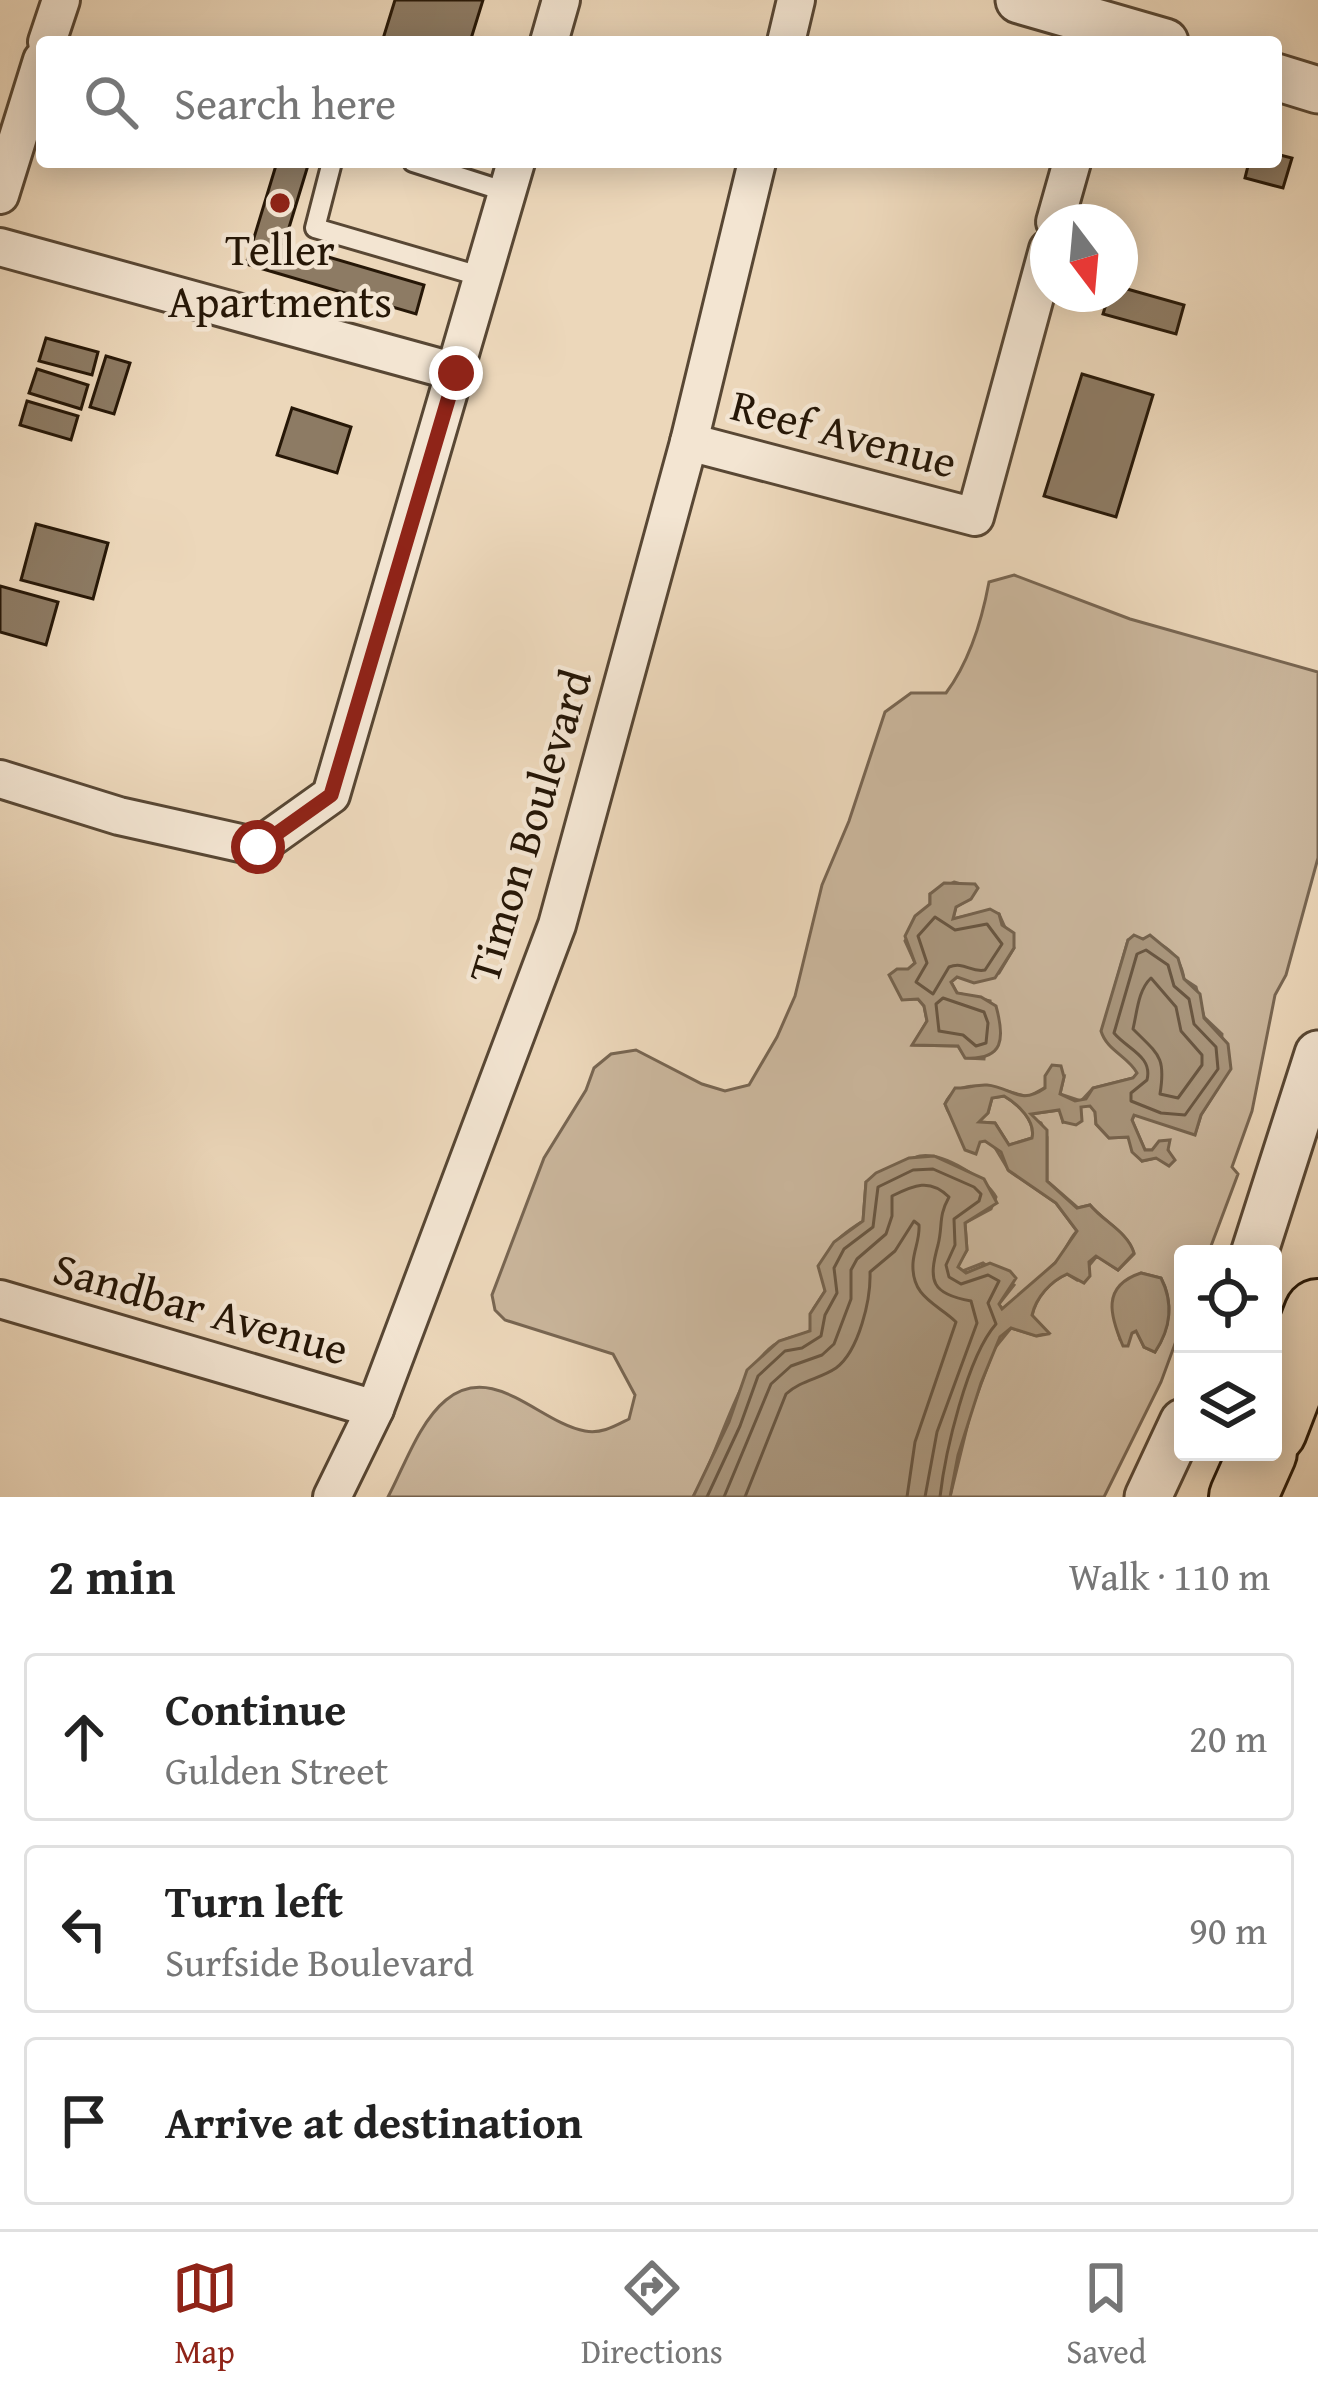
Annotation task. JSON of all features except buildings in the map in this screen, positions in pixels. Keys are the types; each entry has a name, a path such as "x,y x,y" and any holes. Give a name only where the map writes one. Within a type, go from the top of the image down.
{"highway":[{"path":"1282,1406 1318,1313"},
{"path":"1243,1497 1259,1461"}],"street":[{"path":"49,36 61,0"},
{"path":"552,36 561,0"},
{"path":"787,36 796,0"},
{"path":"1019,0 1107,33"},
{"path":"0,195 36,79"},
{"path":"1282,79 1318,90"},
{"name":"Timon Boulevard","path":"332,1497 376,1409 557,925 689,442 756,168"},
{"path":"1060,204 1070,168"},
{"path":"0,779 119,816 258,847 331,795 511,177"},
{"path":"0,247 456,373"},
{"name":"Reef Avenue","path":"689,442 975,517 1031,312"},
{"path":"1257,1245 1318,1054"},
{"name":"Sandbar Avenue","path":"0,1299 376,1409"},
{"path":"1148,1497 1174,1442"}],"lane":[{"path":"330,168 315,228 483,277"},
{"path":"452,168 511,177"}],"shaded area":[{"path":"1014,575 1130,619 1318,672 1318,858 1286,975 1275,995 1252,1111 1232,1167 1238,1174 1211,1245 1174,1245 1174,1347 1104,1497 950,1497 971,1411 994,1349 1011,1328 1037,1336 1048,1334 1032,1316 1040,1297 1055,1281 1067,1274 1077,1280 1097,1256 1118,1270 1134,1254 1121,1233 1090,1205 1078,1208 1047,1181 1047,1137 1031,1114 1060,1110 1063,1122 1080,1114 1081,1106 1090,1105 1096,1124 1109,1138 1128,1137 1142,1161 1170,1155 1168,1150 1145,1150 1132,1120 1135,1114 1195,1134 1218,1088 1222,1034 1204,1017 1196,987 1184,979 1172,953 1138,939 1128,940 1105,1021 1138,1073 1133,1078 1093,1088 1081,1101 1060,1094 1064,1077 1028,1097 970,1086 951,1095 945,1104 959,1125 994,1146 1009,1171 1056,1203 1077,1231 1057,1261 1007,1306 1002,1309 999,1304 1014,1285 983,1263 960,1272 957,1266 967,1250 965,1223 991,1209 996,1197 983,1182 952,1162 929,1156 913,1158 866,1182 863,1221 830,1250 825,1291 814,1308 810,1331 778,1342 749,1374 693,1497 388,1497 428,1420 446,1400 464,1390 499,1391 585,1431 603,1430 629,1419 635,1395 613,1354 505,1320 495,1310 492,1295 544,1158 586,1090 594,1068 611,1054 636,1050 725,1091 749,1085 795,996 822,885 885,712 911,693 946,693 983,611 989,582","holes":["954,882 971,898 956,907 953,919 999,914 1014,948 999,973 957,977 951,982 957,993 990,1001 984,1059 966,1058 958,1046 913,1045 927,1021 924,1006 918,999 902,999 896,986 915,963 905,941 930,904 930,894","1141,1273 1161,1278 1169,1306 1167,1325 1155,1352 1144,1347 1137,1331 1120,1339 1116,1325 1124,1283"]},
{"path":"1004,1096 1029,1119 1032,1138 1009,1145 995,1123 978,1122 988,1113 992,1098"}],"water":[{"path":"944,883 978,888 971,899 956,907 953,919 990,909 1014,933 1014,948 995,978 974,983 957,977 951,982 957,993 981,997 996,1006 998,1045 978,1058 965,1058 958,1046 912,1045 927,1021 924,1006 918,999 902,1000 889,975 915,963 905,936 915,916 930,904 930,894"},
{"path":"1150,935 1178,958 1184,979 1200,994 1204,1018 1228,1044 1231,1069 1201,1115 1195,1135 1134,1115 1145,1150 1170,1140 1168,1150 1175,1160 1169,1166 1156,1158 1142,1161 1132,1152 1128,1137 1109,1138 1096,1124 1090,1106 1081,1107 1082,1121 1076,1125 1063,1122 1059,1110 1031,1114 1047,1130 1047,1181 1077,1208 1090,1205 1121,1233 1134,1253 1118,1270 1096,1256 1089,1262 1090,1276 1084,1283 1067,1274 1050,1285 1032,1315 1049,1333 1036,1336 1011,1328 1000,1337 958,1455 950,1497 693,1497 729,1422 747,1370 779,1341 810,1331 810,1314 825,1291 818,1266 834,1242 863,1221 866,1182 876,1173 909,1158 934,1156 984,1179 997,1203 965,1223 967,1250 958,1267 966,1273 990,1263 1010,1271 1016,1278 999,1304 1002,1309 1055,1263 1077,1231 1056,1203 1008,1170 1001,1152 985,1141 976,1154 965,1150 945,1104 955,1088 987,1085 1022,1095 1036,1093 1045,1088 1052,1065 1061,1066 1060,1094 1075,1101 1086,1099 1093,1088 1133,1078 1137,1073 1133,1067 1101,1031 1128,940","holes":["1004,1096 1025,1114 1032,1138 1009,1145 995,1123 979,1122 988,1113 992,1098"]},
{"path":"1141,1273 1161,1278 1168,1297 1165,1334 1155,1352 1144,1347 1136,1331 1128,1346 1123,1346 1112,1313 1119,1286"}],"place":[{"name":"Teller Apartments","path":"280,203"}],"route":[{"path":"258,847 331,795 456,373"}]}
